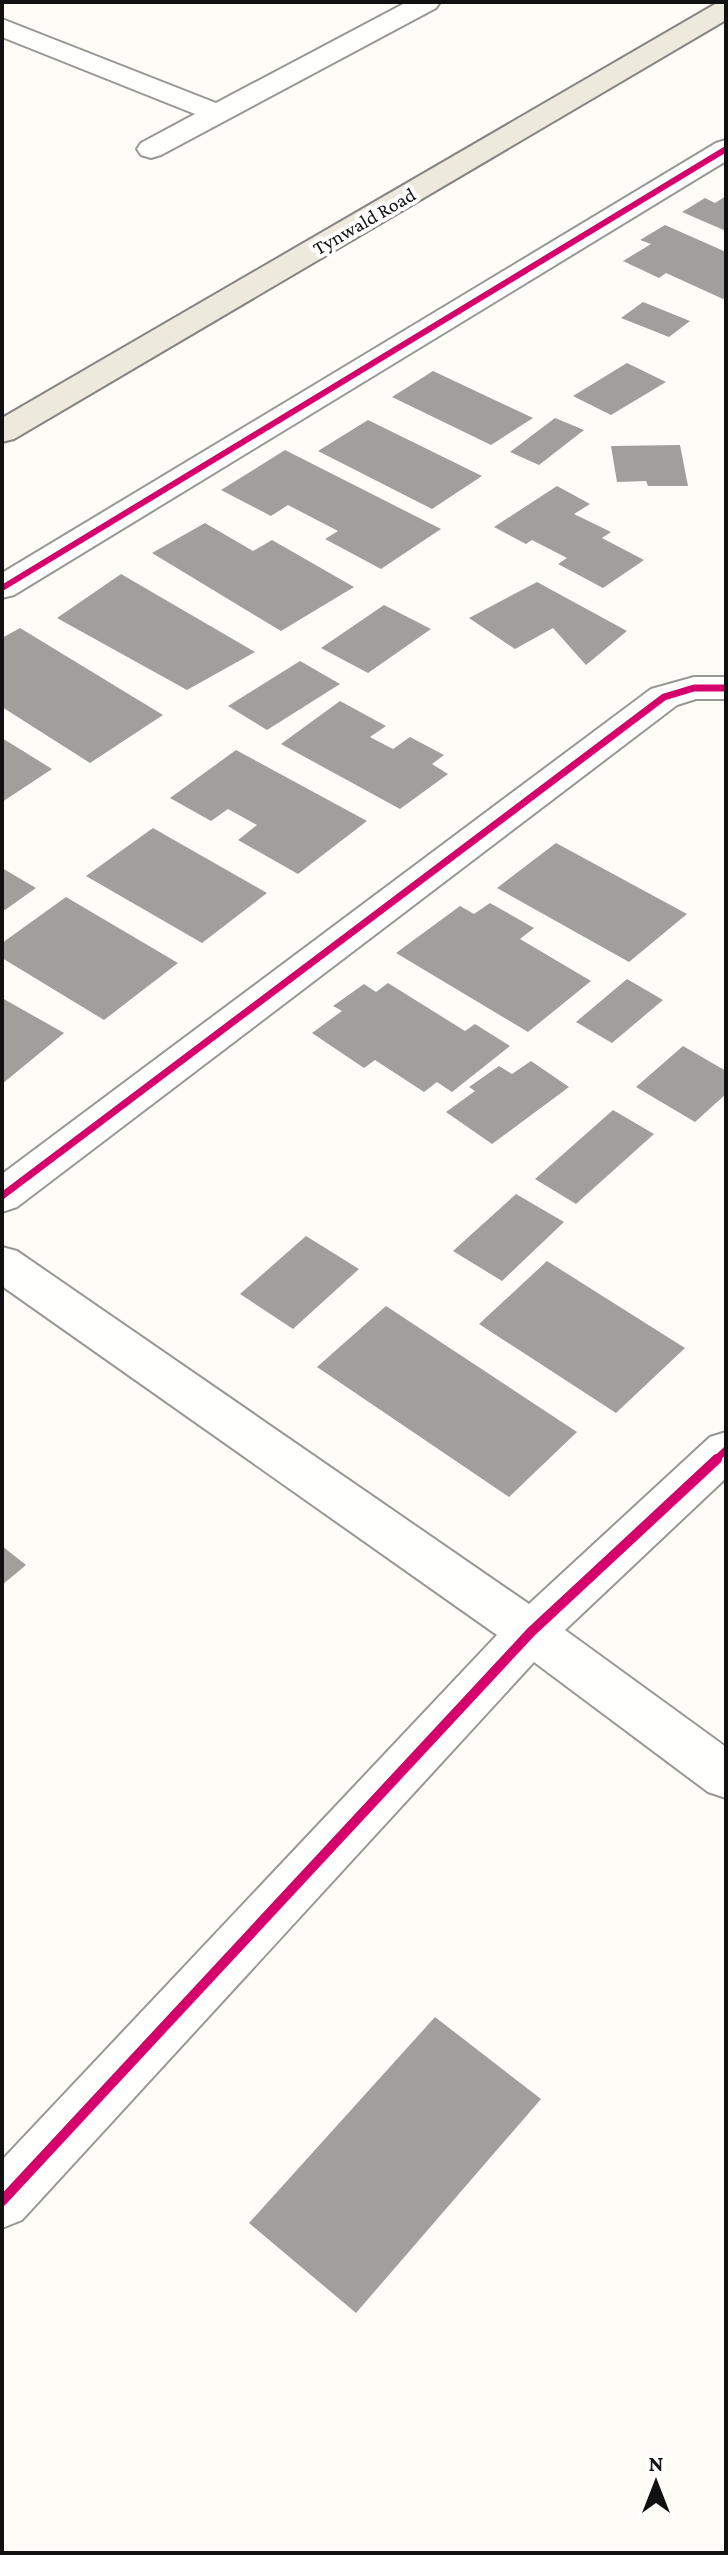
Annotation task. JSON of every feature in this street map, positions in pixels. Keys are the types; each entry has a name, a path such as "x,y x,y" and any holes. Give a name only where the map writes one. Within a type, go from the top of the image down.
{"main road":[{"name":"Tynwald Road","path":"2,432 726,9"}],"street":[{"path":"151,149 427,2"},
{"path":"2,27 217,113"},
{"path":"2,588 726,149"},
{"path":"2,1196 664,697 694,688 726,688"},
{"path":"2,1263 531,1632 726,1776"},
{"path":"2,2201 531,1632 726,1450"}],"building":[{"path":"726,196 726,231 682,212 705,198 715,203"},
{"path":"665,225 726,252 726,297 723,299 666,273 659,278 623,261 651,244 640,240"},
{"path":"643,302 690,321 669,337 621,318"},
{"path":"627,363 666,382 611,415 573,396"},
{"path":"433,371 533,418 491,445 392,397"},
{"path":"555,418 584,430 539,465 510,452"},
{"path":"368,420 482,476 432,509 318,451"},
{"path":"680,445 688,486 648,486 646,481 617,482 611,446"},
{"path":"285,450 441,529 381,569 325,539 338,531 288,505 271,516 221,490"},
{"path":"557,486 590,504 574,514 611,532 602,538 644,560 603,588 558,564 567,558 532,540 526,544 494,527"},
{"path":"205,523 253,551 272,540 354,587 281,631 152,553"},
{"path":"121,574 255,652 187,690 57,618"},
{"path":"537,582 627,631 586,665 553,628 515,649 469,618"},
{"path":"384,605 431,629 368,673 321,648"},
{"path":"20,628 163,715 90,763 2,707 2,638"},
{"path":"300,661 340,684 267,730 228,706"},
{"path":"340,701 386,726 370,737 393,749 410,737 444,755 432,764 448,774 400,809 281,744"},
{"path":"2,738 52,769 2,802"},
{"path":"236,750 367,821 298,874 238,840 257,825 228,809 211,821 170,798"},
{"path":"153,828 267,893 202,943 86,876"},
{"path":"556,843 687,914 629,962 497,888"},
{"path":"2,868 36,888 2,912"},
{"path":"66,897 178,963 104,1020 2,958 2,943"},
{"path":"490,903 534,928 520,939 591,981 528,1032 396,953 460,906 474,914"},
{"path":"627,979 663,1000 612,1043 576,1022"},
{"path":"388,983 465,1031 475,1024 510,1046 452,1092 437,1082 424,1092 375,1060 364,1068 312,1033 342,1011 333,1006 364,984 376,992"},
{"path":"2,998 64,1033 2,1084"},
{"path":"683,1046 726,1071 726,1094 695,1122 636,1087"},
{"path":"531,1061 569,1087 492,1144 446,1112 475,1091 469,1087 499,1066 512,1074"},
{"path":"613,1110 654,1134 576,1204 535,1179"},
{"path":"516,1194 564,1222 502,1281 453,1251"},
{"path":"306,1236 359,1269 293,1329 240,1294"},
{"path":"547,1261 685,1348 616,1413 479,1324"},
{"path":"386,1306 577,1432 509,1497 317,1367"},
{"path":"2,1546 26,1565 2,1585"},
{"path":"435,2017 541,2099 356,2313 249,2223"}],"cycle path":[{"path":"2,588 726,149"},
{"path":"2,1196 664,697 694,688 726,688"},
{"path":"2,2201 531,1632 726,1450"}]}
